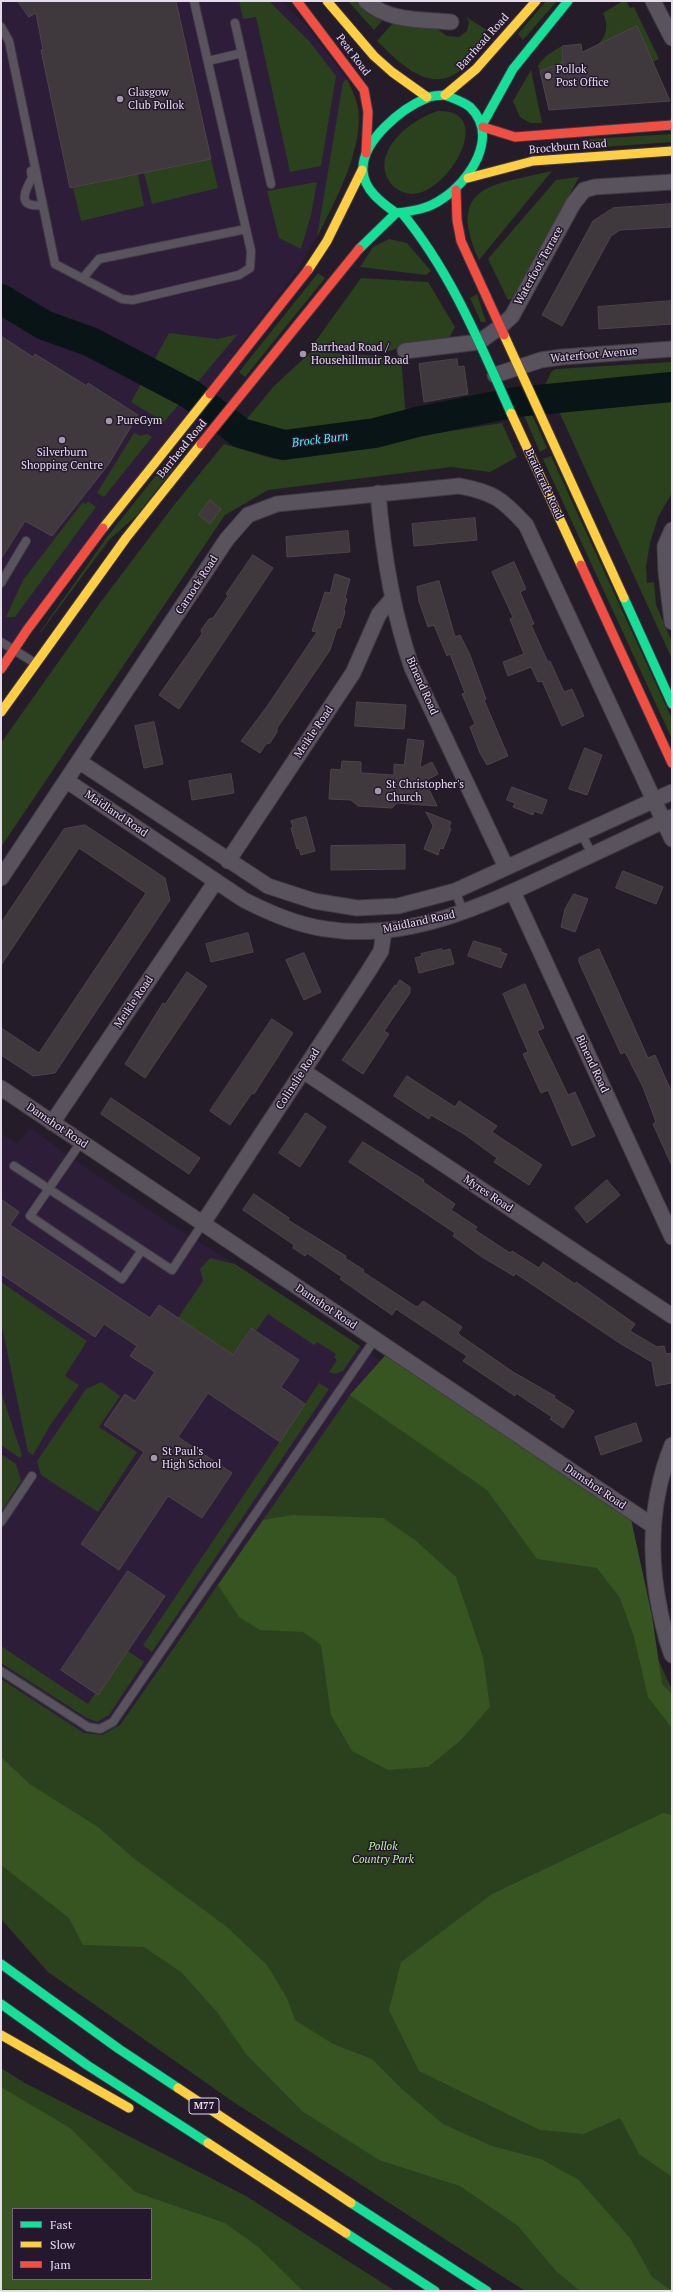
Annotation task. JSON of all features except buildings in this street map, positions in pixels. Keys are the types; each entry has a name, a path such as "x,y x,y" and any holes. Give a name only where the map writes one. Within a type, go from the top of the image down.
{"main road":[{"name":"Peat Road","path":"297,1 342,62 355,75 364,90 368,112 366,157"},
{"name":"Peat Road","path":"327,1 354,34 377,58 391,71 427,97"},
{"name":"Barrhead Road","path":"445,95 476,69 536,1"},
{"path":"483,126 477,116 463,103 445,95 427,97 397,115 380,132 366,157 362,170 372,194 399,213 422,209 456,190 468,178 478,155 483,126 513,69 568,1"},
{"name":"Brockburn Road","path":"483,126 515,137 672,126"},
{"name":"Brockburn Road","path":"468,178 533,161 672,151"},
{"name":"Barrhead Road","path":"1,669 106,526 181,428 238,357 285,302 313,262 343,212 362,170"},
{"path":"456,190 457,220 461,241 672,704"},
{"name":"Barrhead Road","path":"1,712 126,538 199,446 362,245 399,213"},
{"name":"Braidcraft Road","path":"399,213 416,227 459,299 672,763"},
{"name":"M77","path":"1,1964 53,2003 138,2062 284,2160 487,2291"},
{"name":"M77","path":"1,2004 87,2065 435,2291"},
{"path":"1,2035 136,2112"},
{"path":"170,2131 275,2187"}],"street":[{"path":"366,1 376,10 392,17 451,22"},
{"path":"653,1 672,38"},
{"name":"Waterfoot Terrace","path":"479,342 500,327 512,316 573,204 584,190 595,187 672,182"},
{"path":"405,351 479,342"},
{"name":"Waterfoot Avenue","path":"495,375 541,360 562,357 672,349"},
{"name":"Carnock Road","path":"1,878 80,762 227,539 248,515 277,504 459,486 482,490 507,504 526,525 541,554 654,799"},
{"name":"Binend Road","path":"378,493 392,599 400,634 412,668 506,868"},
{"path":"672,530 665,546 666,572 672,622"},
{"name":"Meikle Road","path":"228,861 353,673 379,614 392,599"},
{"name":"Maidland Road","path":"80,762 268,886 314,900 341,906 378,908 424,900 455,891 672,792"},
{"name":"Maidland Road","path":"67,781 150,838 216,881 266,911 306,925 346,931 384,931 442,920 464,913 513,892 668,819"},
{"path":"654,799 668,819 672,839"},
{"path":"150,838 163,818"},
{"name":"Meikle Road","path":"52,1123 216,881"},
{"name":"Binend Road","path":"513,892 672,1237"},
{"path":"306,925 314,900"},
{"name":"Colinslie Road","path":"203,1223 381,951 384,931"},
{"name":"Myres Road","path":"303,1071 672,1316"},
{"name":"Damshot Road","path":"1,1088 652,1525"},
{"path":"672,1445 661,1475 652,1525 653,1563 657,1598 672,1655"}],"lane":[{"path":"1,27 9,41 55,264 122,299 133,300 239,275 250,268 251,251 194,1"},
{"path":"235,23 271,184"},
{"path":"208,61 242,53"},
{"path":"14,67 11,77 32,178 24,193 25,199 28,204 34,206 42,205"},
{"path":"83,278 99,259 246,229"},
{"path":"1,583 26,541"},
{"path":"1,642 35,663"},
{"path":"581,833 592,854"},
{"path":"455,891 464,913"},
{"path":"80,1142 30,1216 122,1279 142,1250"},
{"path":"14,1166 172,1270 203,1223"},
{"path":"1,1671 88,1727 100,1729 113,1722 375,1339"},
{"path":"1,1522 32,1476"}],"shaded area":[{"path":"1,1 281,1 306,26 349,82 353,153 324,225 296,272 1,658"},
{"name":"St Paul's High School","path":"30,1128 89,1170 170,1224 235,1264 381,1361 373,1369 263,1520 95,1759 1,1700 1,1133 17,1144"}],"green space":[{"path":"239,1 269,1 309,41 336,76 321,166 290,172 256,17 243,19"},
{"path":"348,1 357,1 369,14 382,21 374,30"},
{"path":"546,1 557,1 523,40 518,34"},
{"path":"623,1 626,1 630,8 634,7 659,59 652,62 596,46 603,39 606,31 606,22 603,13"},
{"path":"466,17 487,30 481,38 485,42 473,58 462,69 446,78 435,79 424,77 413,72 403,65 377,41 393,23 432,25 447,36 459,37 467,31 469,22"},
{"path":"562,46 563,62 540,71 538,66 545,57"},
{"path":"531,70 542,123 530,123 520,117 513,101"},
{"path":"347,79 358,108 359,124 357,140 339,191 317,237 343,82"},
{"path":"438,111 455,114 464,123 465,136 461,152 452,167 440,181 426,190 412,194 405,193 393,186 389,181 385,169 385,158 397,137 406,128"},
{"path":"672,134 672,142 589,148 589,139"},
{"path":"211,159 218,188 152,204 144,173"},
{"path":"552,171 479,260 470,235 468,216 472,202 481,192 494,185"},
{"path":"138,174 144,206 81,221 73,188"},
{"path":"579,177 514,298 508,300 488,259 556,180"},
{"path":"317,182 311,215 301,249 279,238 267,191"},
{"path":"389,239 407,243 431,271 426,275 360,267 373,247"},
{"path":"318,273 325,278 245,377 239,372"},
{"path":"361,278 428,282 455,327 449,338 444,341 409,344 390,351 317,347 315,342"},
{"path":"477,294 486,322 481,322 470,298"},
{"path":"169,333 218,339 238,334 164,422 131,402"},
{"path":"311,352 401,357 406,419 376,429 295,441 286,441 240,427 274,386"},
{"path":"672,362 672,493 658,517 650,543 646,567 647,583 654,582 656,605 672,642 672,659 546,383 551,372 556,369"},
{"path":"529,408 547,448 540,452 522,411"},
{"path":"502,423 517,457 490,472 451,467 268,490 225,515 1,847 1,743 100,603 174,505 224,444 274,459"},
{"path":"134,433 141,436 147,434 152,437 104,497 97,493"},
{"path":"551,456 672,719 672,739 543,459"},
{"path":"169,459 176,465 137,515 109,540 40,632 107,537"},
{"path":"88,501 96,507 15,617 6,617 23,580 83,502 86,504"},
{"path":"210,1258 235,1264 360,1346 343,1371 335,1374 329,1372 337,1360 334,1357 336,1354 317,1342 314,1345 268,1314 256,1331 250,1328 233,1355 178,1318 203,1281 200,1269"},
{"path":"1,1282 87,1341 65,1376 79,1385 51,1424 33,1455 28,1452 1,1322"},
{"path":"390,1350 631,1519 652,1616 662,1684 672,1694 672,1728 648,1697 634,1637 620,1598 597,1568 537,1559 487,1490 350,1395"},
{"name":"Pollok Country Park","path":"381,1361 620,1518 652,1646 672,1690 672,2291 525,2291 232,2101 48,1972 1,1919 1,1679 84,1733 102,1735 120,1725 350,1395"},
{"path":"101,1382 120,1396 99,1427 137,1452 98,1512 41,1475 37,1461 86,1389"},
{"path":"319,1383 329,1389 152,1652 143,1645"},
{"path":"1,1392 22,1455 20,1458 1,1445"},
{"path":"1,1454 16,1464 21,1481 1,1512"},
{"path":"292,1515 383,1518 415,1540 456,1577 483,1657 490,1707 460,1741 428,1767 388,1770 352,1751 331,1715 321,1645 303,1632 260,1630 239,1617 218,1585 263,1520"},
{"path":"1,1646 88,1704 125,1649 144,1662 109,1715 97,1722 87,1718 1,1663"},
{"path":"1,1757 31,1785 98,1827 132,1857 227,1927 267,1965 287,1998 295,2020 333,2044 372,2059 403,2090 443,2124 492,2146 541,2159 579,2180 630,2238 652,2277 672,2291 580,2291 557,2272 518,2226 460,2186 379,2160 302,2111 246,2054 217,2012 181,1972 144,1947 83,1945 69,1918 1,1865"},
{"path":"663,1813 672,1815 672,2177 639,2154 620,2118 584,2134 540,2130 419,2071 389,2010 401,1962 492,1894"},
{"path":"1,2068 23,2082 246,2196 395,2291 1,2291"},
{"path":"1,2087 70,2128 135,2192 225,2223 257,2246 303,2291 1,2289"}],"waterway":[{"name":"Brock Burn","path":"1,299 44,325 91,342 190,394 241,433 284,445 375,433 417,422 516,402 672,387"}],"traffic: fast":[{"path":"482,125 513,69 568,1"},
{"path":"445,95 470,107 479,119 482,131 482,144 478,157 471,170 462,181 442,199 426,207 396,213 370,190 364,178 364,160 376,137 406,109 429,97 445,95"},
{"path":"359,249 396,213"},
{"path":"402,213 435,259 450,284 476,335 511,413"},
{"path":"624,598 672,704"},
{"path":"1,1964 119,2049 178,2088"},
{"path":"1,2004 87,2065 208,2143"},
{"path":"351,2203 487,2291"},
{"path":"346,2233 435,2291"}],"traffic: slow":[{"path":"327,1 374,56 392,72 427,97"},
{"path":"445,95 476,69 536,1"},
{"path":"468,178 533,161 672,151"},
{"path":"308,270 327,241 362,170"},
{"path":"504,335 624,598"},
{"path":"103,528 210,394"},
{"path":"511,413 581,565"},
{"path":"1,712 126,538 201,444"},
{"path":"1,2035 129,2108"},
{"path":"178,2088 351,2203"},
{"path":"208,2143 346,2233"}],"traffic: jam":[{"path":"297,1 364,90 368,112 366,153"},
{"path":"483,127 515,137 672,125"},
{"path":"456,190 457,220 461,241 504,335"},
{"path":"201,444 359,249"},
{"path":"210,394 308,270"},
{"path":"1,669 27,630 103,528"},
{"path":"581,565 672,763"}],"place":[{"name":"Pollok Post Office","path":"548,76"},
{"name":"Glasgow Club Pollok","path":"120,99"},
{"name":"Barrhead Road / Househillmuir Road","path":"303,354"},
{"name":"PureGym","path":"109,421"},
{"name":"Silverburn Shopping Centre","path":"62,440"},
{"name":"St Christopher's Church","path":"378,791"},
{"name":"St Paul's High School","path":"154,1458"}]}
